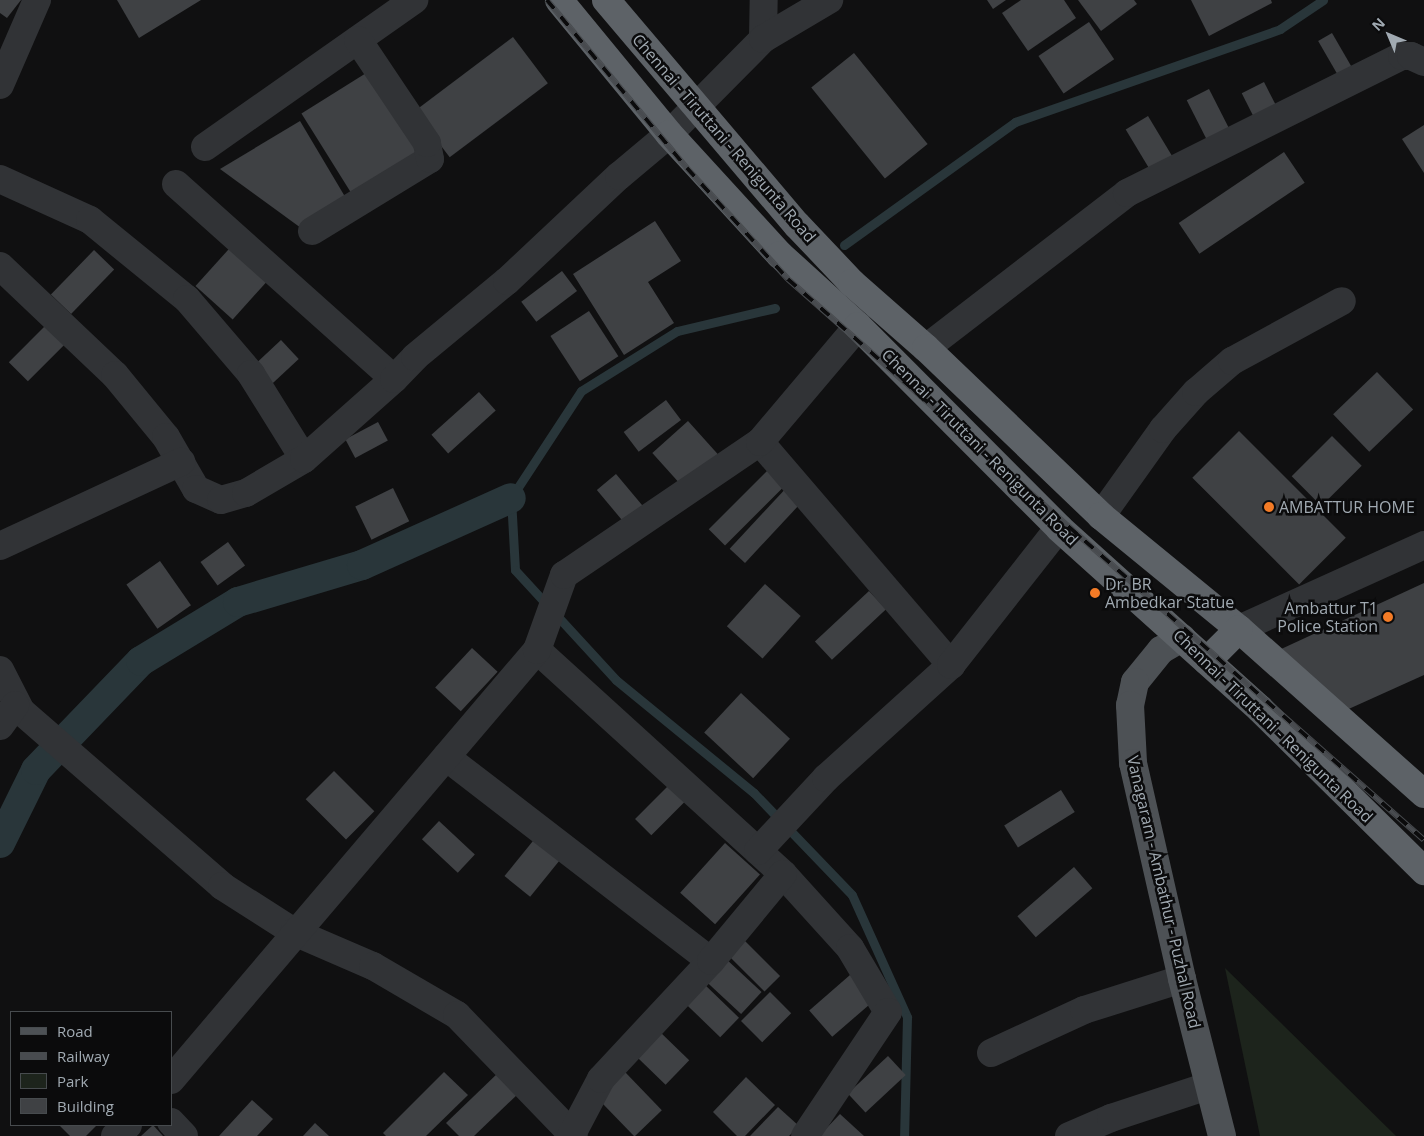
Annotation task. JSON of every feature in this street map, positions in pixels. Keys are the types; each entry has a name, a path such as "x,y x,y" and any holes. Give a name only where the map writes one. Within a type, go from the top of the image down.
{"highway":[{"name":"Chennai - Tiruttani - Renigunta Road","path":"559,0 669,134 780,255 858,326 1059,528 1260,709 1424,871"},
{"name":"Chennai - Tiruttani - Renigunta Road","path":"606,0 797,225 852,283 926,348 1101,516 1239,629 1424,794"},
{"path":"1208,661 1239,629"}],"main road":[{"name":"Vanagaram - Ambathur - Puzhal Road","path":"1182,638 1161,650 1148,662 1135,682 1130,705 1132,763 1182,979 1222,1136"}],"street":[{"path":"0,85 37,0"},
{"path":"205,147 414,0"},
{"path":"763,39 764,0"},
{"path":"0,266 115,375 166,437 196,489 221,500 246,493 304,459 394,379 415,356 507,281 619,176 669,134 763,39 829,0"},
{"path":"312,231 430,159 427,143 358,40"},
{"path":"926,348 1127,193 1402,56 1411,56 1424,62"},
{"path":"0,179 90,220 187,299 251,374 304,459"},
{"path":"176,184 394,379"},
{"path":"1101,516 1163,430 1196,392 1232,361 1342,301"},
{"path":"172,1079 294,932 537,650 564,575 760,442 858,326"},
{"path":"760,442 951,665"},
{"path":"0,546 180,462"},
{"path":"758,851 826,778 951,665 1059,528"},
{"path":"1239,629 1424,545"},
{"path":"537,650 783,874 850,948 888,1012 805,1136"},
{"path":"0,670 12,714 74,760 222,886 294,932 374,966 456,1015 572,1135 601,1079 711,961 783,874"},
{"path":"446,757 711,961"},
{"path":"991,1053 1084,1010 1182,979"},
{"path":"1069,1136 1111,1118 1208,1086"},
{"path":"172,1123 184,1136"},
{"path":"115,1136 127,1126"}],"green space":[{"path":"1225,968 1396,1136 1260,1136"}],"building":[{"path":"0,0 21,0 7,18 0,13"},
{"path":"117,0 201,0 139,38"},
{"path":"987,0 1006,0 993,9"},
{"path":"1021,0 1064,0 1076,18 1028,51 1002,13"},
{"path":"1078,0 1134,0 1137,4 1101,31"},
{"path":"1191,0 1271,0 1272,3 1209,36"},
{"path":"1089,22 1114,59 1064,93 1038,56"},
{"path":"1332,33 1354,71 1340,79 1318,41"},
{"path":"513,37 548,83 450,157 415,111"},
{"path":"854,53 928,144 885,179 811,88"},
{"path":"371,70 425,156 355,199 301,113"},
{"path":"1264,82 1278,110 1256,121 1242,93"},
{"path":"1209,89 1232,134 1210,146 1187,100"},
{"path":"1148,116 1175,161 1152,174 1126,129"},
{"path":"300,121 347,200 301,228 220,169"},
{"path":"1424,125 1424,173 1402,139"},
{"path":"1284,152 1305,183 1199,254 1179,223"},
{"path":"655,221 681,261 648,282 674,323 624,355 573,274"},
{"path":"237,240 274,273 233,320 196,286"},
{"path":"94,250 114,269 71,314 51,295"},
{"path":"562,271 577,291 536,322 521,302"},
{"path":"589,311 618,356 580,381 550,336"},
{"path":"47,324 66,343 28,381 9,362"},
{"path":"281,340 299,359 267,388 250,369"},
{"path":"1377,372 1413,409 1369,452 1333,414"},
{"path":"479,392 496,411 448,453 431,435"},
{"path":"666,400 681,420 639,452 624,432"},
{"path":"688,421 719,456 684,488 652,453"},
{"path":"378,422 388,441 355,458 345,439"},
{"name":"AMBATTUR HOME","path":"1239,431 1346,538 1299,584 1192,478"},
{"path":"1332,436 1362,466 1321,506 1292,476"},
{"path":"771,467 787,483 725,545 709,529"},
{"path":"616,474 649,514 630,530 597,490"},
{"path":"789,485 804,499 745,563 730,549"},
{"path":"393,488 409,521 371,540 355,506"},
{"path":"228,542 245,565 218,585 200,562"},
{"path":"160,561 191,605 157,629 126,585"},
{"name":"Ambattur T1 Police Station","path":"1424,583 1424,675 1342,712 1279,650"},
{"path":"765,584 801,616 763,658 727,626"},
{"path":"869,591 886,609 832,660 815,641"},
{"path":"472,648 498,672 461,711 435,687"},
{"path":"741,693 790,739 753,778 704,732"},
{"path":"334,771 374,811 346,840 306,799"},
{"path":"669,785 685,801 651,835 635,819"},
{"path":"1061,790 1075,812 1018,848 1004,826"},
{"path":"439,821 475,854 458,873 422,839"},
{"path":"541,831 567,852 530,897 504,876"},
{"path":"725,843 760,874 715,924 680,893"},
{"path":"1074,867 1092,888 1036,937 1017,916"},
{"path":"744,940 780,976 765,992 728,956"},
{"path":"725,958 762,992 741,1014 705,980"},
{"path":"850,975 873,1001 832,1037 809,1010"},
{"path":"703,983 739,1018 720,1037 684,1002"},
{"path":"770,992 791,1013 762,1042 741,1021"},
{"path":"659,1031 689,1060 666,1085 635,1055"},
{"path":"888,1056 906,1075 866,1113 848,1094"},
{"path":"444,1072 468,1095 426,1136 386,1136 383,1133"},
{"path":"499,1072 519,1093 474,1136 459,1136 446,1123"},
{"path":"625,1072 662,1110 634,1136 598,1098"},
{"path":"746,1077 775,1105 745,1136 737,1136 713,1112"},
{"path":"252,1100 273,1119 257,1136 219,1136"},
{"path":"778,1107 799,1126 789,1136 750,1136"},
{"path":"840,1114 864,1136 819,1136"},
{"path":"315,1123 329,1136 303,1136"},
{"path":"60,1126 96,1126 86,1136 70,1136"},
{"path":"154,1126 163,1136 141,1136"}],"waterway":[{"path":"844,245 1015,122 1280,29 1323,0"},
{"path":"775,308 677,331 581,391 511,498 515,570 616,680 754,793 852,895 907,1017 904,1136"},
{"path":"0,843 36,770 141,661 238,602 362,565 511,498"}],"railway":[{"path":"547,0 687,168 788,279 1424,840"}],"place":[{"name":"AMBATTUR HOME","path":"1269,507"},
{"name":"Dr. BR Ambedkar Statue","path":"1095,593"},
{"name":"Ambattur T1 Police Station","path":"1388,617"}]}
